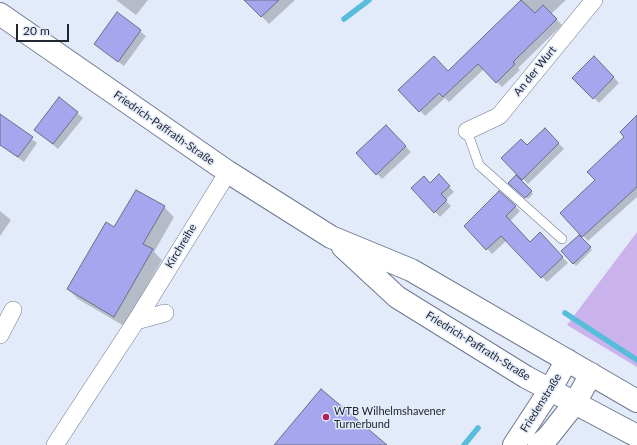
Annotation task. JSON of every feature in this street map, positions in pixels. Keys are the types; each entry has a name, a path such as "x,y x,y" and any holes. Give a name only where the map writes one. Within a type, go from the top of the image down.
{"main road":[{"name":"Friedrich-Paffrath-Straße","path":"0,14 228,172 331,237 398,297 526,377 637,436"},
{"name":"Friedrich-Paffrath-Straße","path":"331,237 411,270 637,401"},
{"name":"Friedenstraße","path":"514,445 550,390 567,360"},
{"name":"Friedenstraße","path":"539,445 548,437 575,403 591,374"}],"street":[{"name":"An der Wurt","path":"467,131 499,116 594,0"},
{"name":"Kirchreihe","path":"55,445 136,321 228,172"},
{"path":"0,335 13,310"},
{"path":"136,321 164,312"}],"lane":[{"path":"467,131 479,165 562,239"}],"shaded area":[{"path":"637,232 637,367 567,325"}],"building":[{"path":"244,0 279,0 261,17"},
{"path":"521,0 535,13 543,5 557,19 513,62 515,64 496,83 478,64 443,97 439,93 419,112 398,90 434,56 448,71"},
{"path":"117,12 141,30 118,62 94,44"},
{"path":"594,56 614,77 593,99 572,78"},
{"path":"59,97 78,112 53,144 34,130"},
{"path":"0,114 33,137 18,157 0,145"},
{"path":"637,115 637,187 582,237 560,213 595,180 587,172 624,137 620,132"},
{"path":"386,125 406,146 376,175 356,153"},
{"path":"545,128 559,143 522,180 501,158 521,139 527,145"},
{"path":"439,174 450,186 441,194 447,200 434,213 411,188 424,176 430,183"},
{"path":"516,175 532,191 525,198 508,183"},
{"path":"136,190 165,206 143,244 153,249 114,317 67,289 106,222 114,227"},
{"path":"499,191 516,206 506,216 530,242 540,232 563,257 541,278 501,236 486,250 464,226"},
{"path":"579,235 591,247 573,264 561,251"},
{"name":"WTB Wilhelmshavener Turnerbund","path":"321,389 387,445 274,445"}],"waterway":[{"path":"344,19 369,0"},
{"path":"565,313 637,360"},
{"path":"464,445 478,428"}],"place":[{"name":"WTB Wilhelmshavener Turnerbund","path":"326,417"}]}
